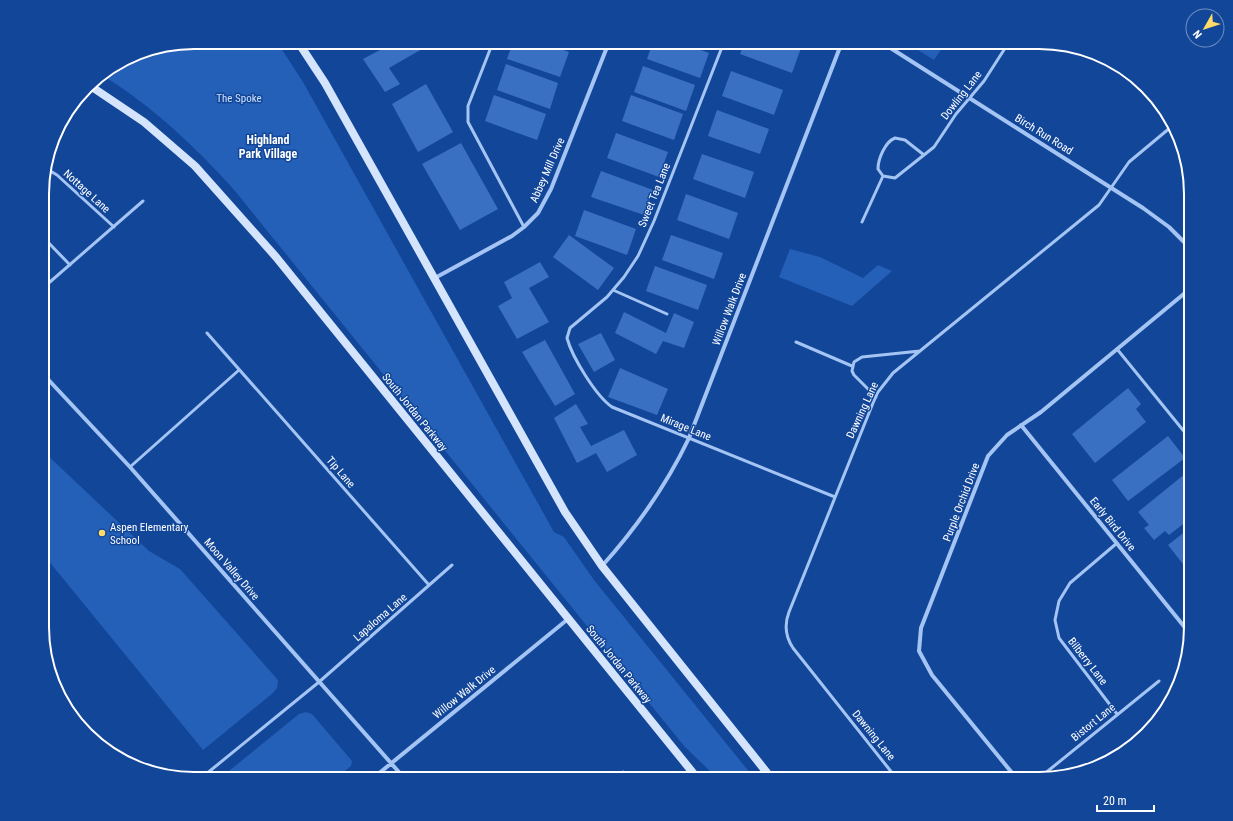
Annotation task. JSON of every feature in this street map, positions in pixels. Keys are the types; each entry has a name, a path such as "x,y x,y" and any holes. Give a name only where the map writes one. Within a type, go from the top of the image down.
{"street":[{"path":"303,49 325,83 551,490 602,566 766,772"},
{"name":"Abbey Mill Drive","path":"433,278 512,236 524,227 538,212 551,189 606,49"},
{"name":"Willow Walk Drive","path":"602,566 646,514 672,471 689,438 839,49"},
{"name":"Birch Run Road","path":"892,49 1157,217 1184,242"},
{"name":"South Jordan Parkway","path":"94,88 144,122 195,166 276,257 692,772"},
{"name":"Purple Orchid Drive","path":"1010,772 932,675 919,651 921,628 988,456 1007,435 1041,412 1184,294"},
{"name":"Moon Valley Drive","path":"49,380 130,467 399,772"},
{"name":"Early Bird Drive","path":"1021,425 1184,626"},
{"name":"Willow Walk Drive","path":"380,772 568,619"}],"lane":[{"path":"490,49 468,106 468,122 524,227"},
{"name":"Sweet Tea Lane","path":"568,333 570,328 613,290 638,256 647,239 721,49"},
{"name":"Dowling Lane","path":"883,176 895,178 934,147 956,114 984,82 1005,49"},
{"name":"Dawning Lane","path":"891,772 793,648 786,635 785,628 787,616 876,397 893,373 1099,205 1129,162 1169,131"},
{"path":"862,222 883,176 878,170 878,165 890,140 900,138 905,140 924,155"},
{"name":"Nottage Lane","path":"51,172 57,175 114,227"},
{"name":"Nottage Lane","path":"49,283 143,201"},
{"path":"49,243 70,265"},
{"path":"613,290 667,314"},
{"name":"Tip Lane","path":"207,333 429,585"},
{"name":"Mirage Lane","path":"568,333 568,342 592,386 604,402 620,410 835,497"},
{"path":"796,342 852,366"},
{"path":"1117,349 1184,431"},
{"path":"852,366 862,357 920,351"},
{"path":"852,366 854,375 876,397"},
{"path":"130,467 240,370"},
{"name":"Bilberry Lane","path":"1117,543 1070,583 1060,601 1055,620 1059,638 1117,714"},
{"name":"Lapaloma Lane","path":"209,772 319,682 452,565"},
{"name":"Bistort Lane","path":"1047,772 1159,681"}],"green space":[{"name":"The Spoke","path":"184,49 282,49 303,82 554,532 564,537 594,580 749,772 711,772 684,746 235,191 189,143 156,113 107,78 121,68 156,54"},
{"path":"916,49 941,49 934,60"},
{"path":"790,249 820,257 863,278 878,265 892,271 852,306 779,277"},
{"path":"49,457 149,551 180,569 278,680 277,688 273,693 203,750 49,561"},
{"path":"306,712 312,714 352,761 351,766 344,772 228,772 299,714"}],"building":[{"path":"422,49 389,68 400,84 385,92 363,59 380,50"},
{"path":"511,49 561,49 569,52 560,77 507,59"},
{"path":"651,49 698,49 709,53 700,78 647,59"},
{"path":"742,49 801,49 792,73 740,54"},
{"path":"506,64 558,83 550,109 497,90"},
{"path":"643,66 695,85 686,111 634,92"},
{"path":"731,71 783,90 774,115 722,96"},
{"path":"426,84 453,132 418,152 392,104"},
{"path":"494,95 546,114 537,140 485,121"},
{"path":"631,95 683,114 674,140 622,121"},
{"path":"717,110 769,129 760,154 708,136"},
{"path":"616,133 668,152 659,177 607,158"},
{"path":"461,143 498,209 460,230 422,164"},
{"path":"702,154 754,172 745,198 693,179"},
{"path":"601,171 653,190 644,215 591,197"},
{"path":"686,194 738,213 729,239 677,220"},
{"path":"584,210 636,229 627,255 575,236"},
{"path":"569,235 614,268 598,290 553,257"},
{"path":"671,235 723,253 714,279 662,260"},
{"path":"540,262 549,277 529,288 549,322 517,339 498,306 512,298 504,282"},
{"path":"655,266 707,285 698,310 646,291"},
{"path":"624,312 666,333 674,313 694,322 684,348 663,341 656,354 615,333"},
{"path":"601,333 615,360 594,372 578,344"},
{"path":"545,340 575,394 555,406 522,352"},
{"path":"620,368 668,389 657,415 608,397"},
{"path":"1128,388 1141,404 1136,409 1146,422 1095,463 1072,434"},
{"path":"576,404 588,424 580,427 591,446 624,430 637,455 607,472 596,453 577,463 554,418"},
{"path":"1168,436 1184,457 1184,459 1128,501 1112,480"},
{"path":"1184,475 1184,523 1169,535 1165,531 1154,540 1144,528 1149,525 1138,512"},
{"path":"1184,532 1184,565 1168,545"}],"place":[{"name":"Aspen Elementary School","path":"102,533"}],"district":[{"name":"Highland Park Village","path":"268,147"}]}
